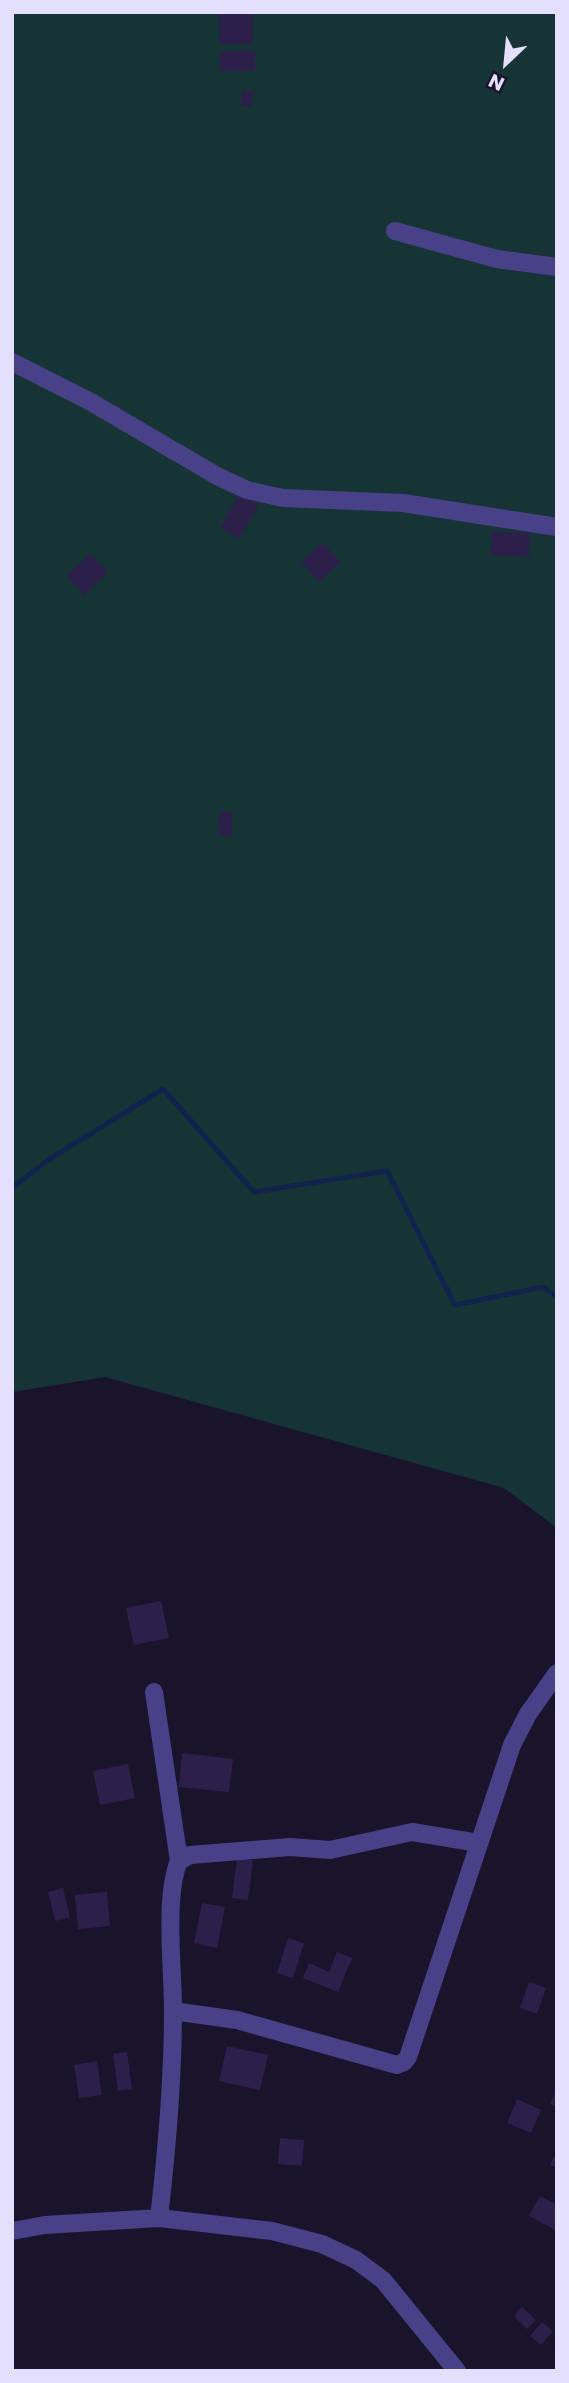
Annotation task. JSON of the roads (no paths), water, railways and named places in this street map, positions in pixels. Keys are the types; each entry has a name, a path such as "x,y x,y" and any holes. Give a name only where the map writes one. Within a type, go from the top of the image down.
{"street":[{"path":"395,231 497,259 557,267"},
{"path":"12,362 91,402 217,476 247,490 283,498 403,503 557,527"},
{"path":"173,2011 237,2020 397,2065 404,2062 408,2057 512,1745 528,1714 557,1674"},
{"path":"154,1692 179,1861 173,1875 173,2011 166,2157 159,2218"},
{"path":"179,1861 190,1855 290,1847 330,1850 412,1832 479,1843"},
{"path":"12,2231 45,2225 159,2218 272,2231 322,2244 356,2260 383,2280 457,2371"}],"waterway":[{"path":"12,1188 48,1160 163,1089 254,1192 387,1171 455,1305 543,1287 557,1297"}]}
